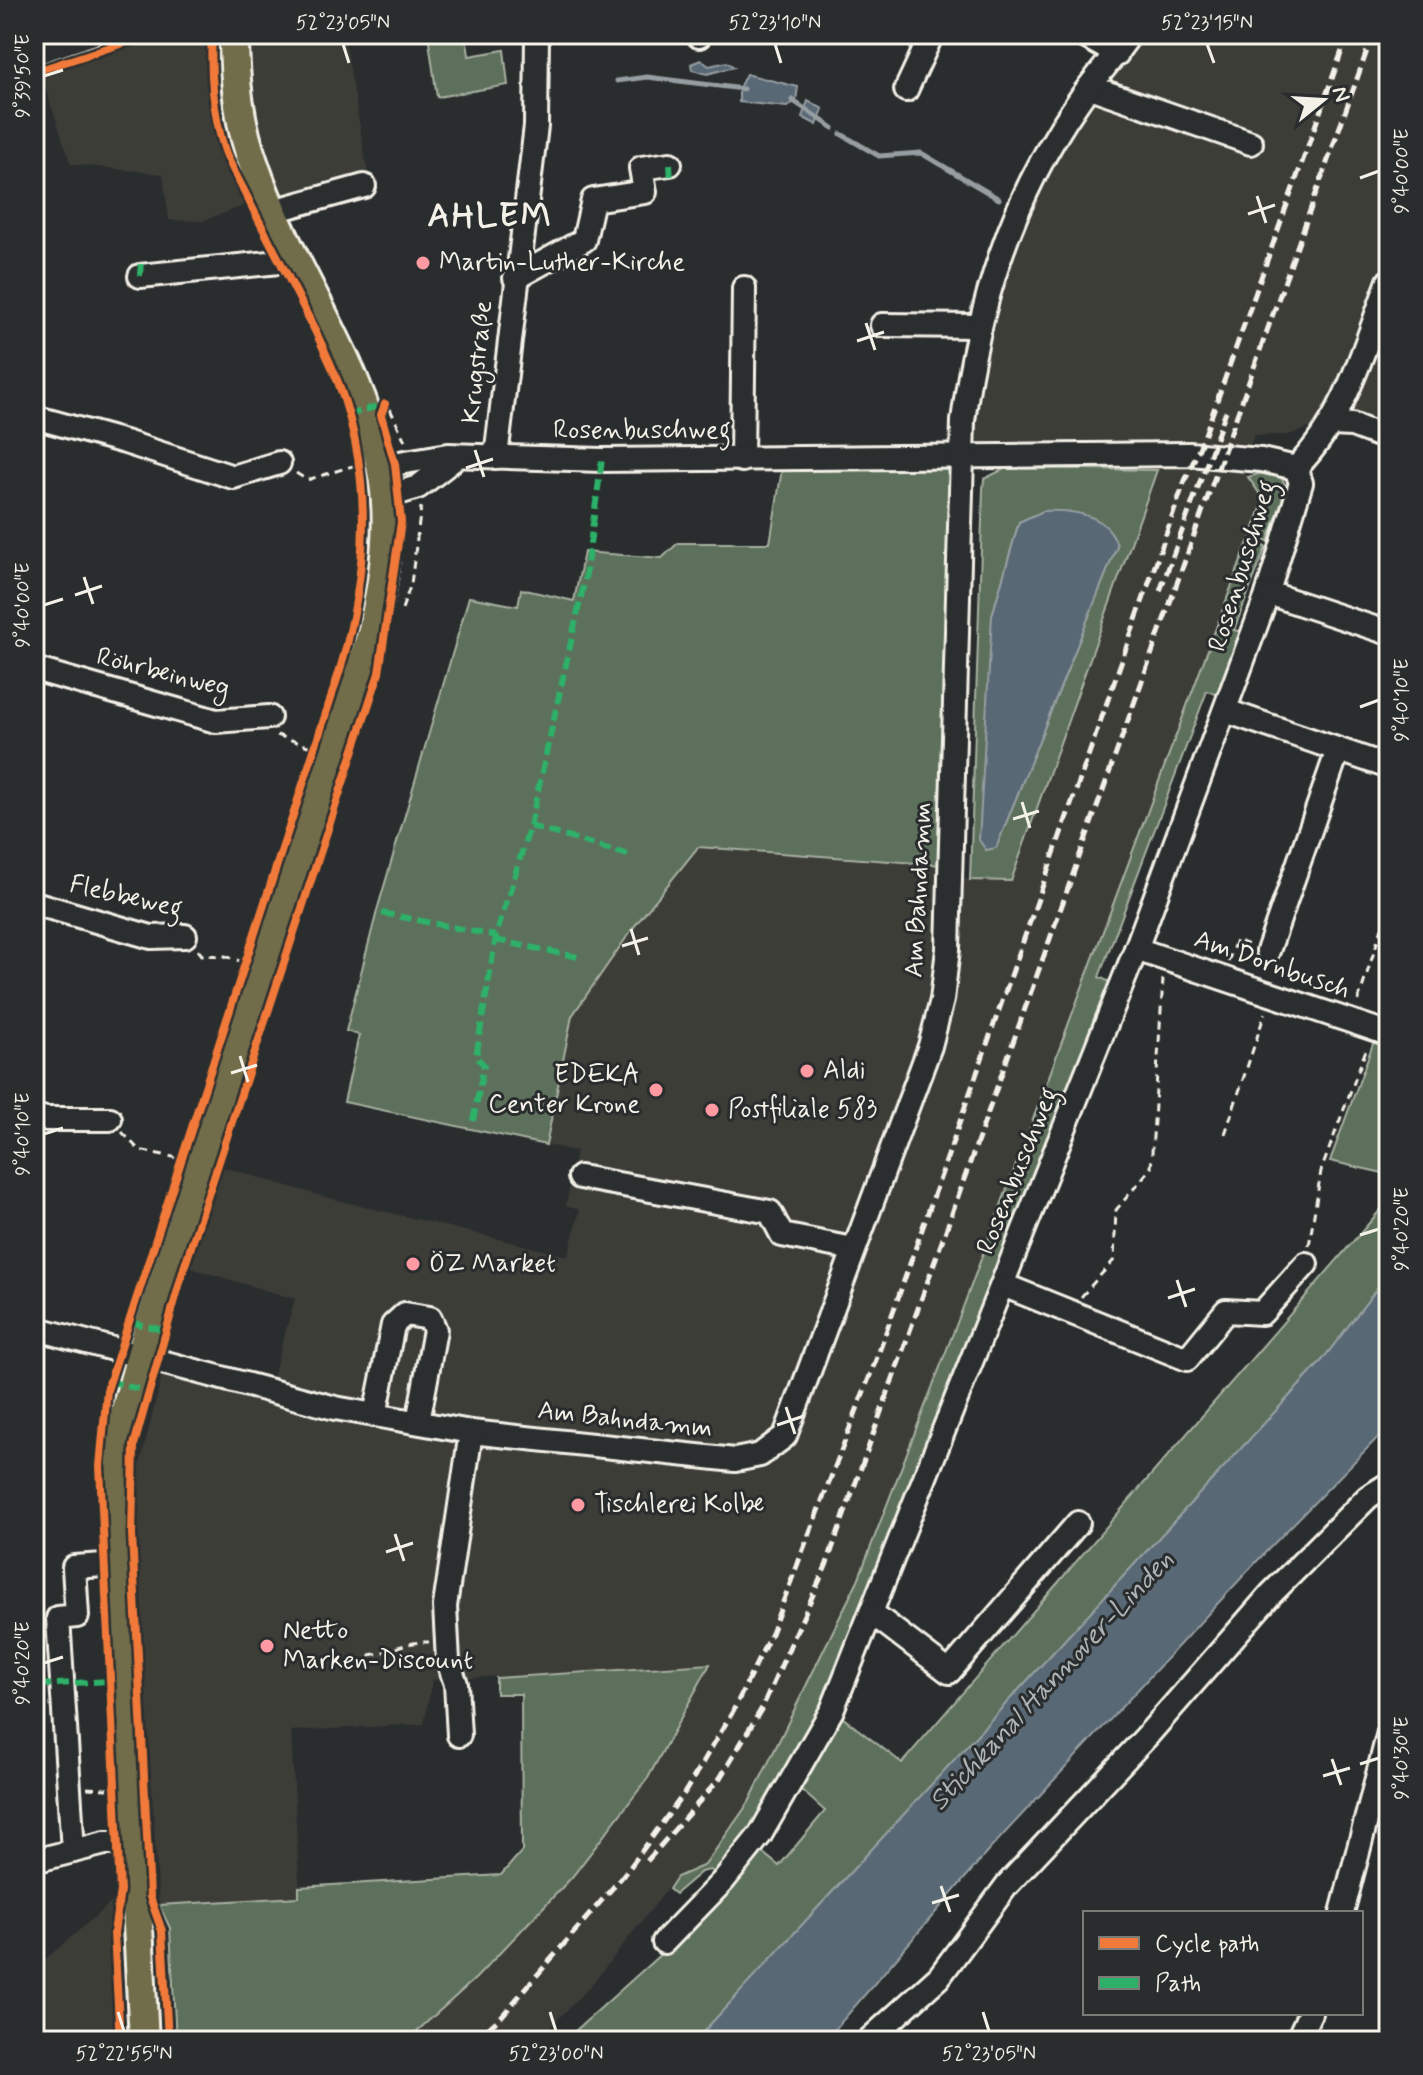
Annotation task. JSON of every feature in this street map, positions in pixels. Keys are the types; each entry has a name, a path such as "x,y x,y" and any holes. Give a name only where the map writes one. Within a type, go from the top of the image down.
{"main road":[{"path":"144,2041 119,1564 116,1472 119,1435 139,1357 372,634 385,558 386,497 367,467 349,363 273,211 245,135 237,88 234,34"}],"street":[{"path":"34,53 91,34"},
{"name":"Krugstraße","path":"496,457 515,278 536,126 537,34"},
{"path":"906,90 932,34"},
{"path":"1081,34 1117,54"},
{"name":"Am Bahndamm","path":"34,1328 276,1394 471,1432 726,1460 760,1455 785,1436 930,1046 942,1000 948,949 963,421 979,326 1007,233 1034,174 1090,87 1130,34"},
{"path":"1090,87 1251,143"},
{"path":"515,278 584,240 593,200 645,192 641,168 670,164"},
{"path":"273,211 364,186"},
{"path":"140,276 279,262 294,254"},
{"path":"1296,468 1320,443 1342,406 1389,281"},
{"path":"742,460 744,288"},
{"path":"882,325 979,326"},
{"path":"34,417 233,477 279,463"},
{"path":"1332,424 1352,425 1389,439"},
{"name":"Rosenbuschweg","path":"367,467 458,456 742,460 1189,454 1261,460 1296,468 1301,483 1268,593 1136,949 872,1613 819,1738 760,1835 723,1881 664,1942"},
{"path":"386,497 418,487 458,456"},
{"path":"1268,593 1389,633"},
{"name":"Röhrbeinweg","path":"34,669 216,721 269,717"},
{"path":"1226,711 1389,767"},
{"name":"Am Dornbusch","path":"1268,951 1338,750"},
{"name":"Flebbeweg","path":"34,903 151,937 185,936"},
{"name":"Am Dornbusch","path":"1136,949 1381,1031"},
{"path":"34,1116 46,1119 110,1119"},
{"path":"580,1177 770,1212 782,1235 853,1249"},
{"name":"Rosenbuschweg","path":"1003,1285 1187,1359 1226,1311 1262,1313 1306,1264"},
{"path":"375,1415 393,1325 405,1314 430,1318 435,1330 418,1422"},
{"path":"459,1735 456,1684 448,1652 445,1606 471,1432"},
{"path":"868,2041 939,1977 1007,1885 1146,1737 1271,1594 1368,1497 1389,1484"},
{"path":"872,1613 949,1672 1078,1523"},
{"path":"73,1851 58,1618 77,1616 74,1567 119,1564"},
{"path":"1343,1911 1389,1732"},
{"path":"34,1861 105,1843 134,1843"},
{"path":"1297,2041 1309,2015"}],"path":[{"path":"381,415 385,404"},
{"path":"279,463 307,480 367,467"},
{"path":"269,717 278,737 314,748"},
{"path":"1352,1021 1389,906"},
{"path":"1222,978 1236,940 1268,951"},
{"path":"1067,1313 1114,1260 1116,1210 1151,1168 1160,991 1168,959"},
{"path":"1225,1134 1272,994"},
{"path":"1306,1264 1321,1171 1381,1031"},
{"path":"110,1119 139,1150 182,1159"},
{"path":"369,1655 391,1652 400,1644 412,1641 448,1652"}],"shaded area":[{"path":"160,34 344,34 369,180 289,201 249,204 202,221 169,220 163,174 71,164 40,72"},
{"path":"1130,34 1389,34 1389,426 1353,413 1288,435 1254,435 1243,469 1264,500 901,1474 858,1580 749,1802 705,1865 677,1877 592,1984 537,2041 406,2041 476,1978 572,1877 648,1778 709,1665 432,1680 424,1724 291,1731 300,1897 159,1905 138,1567 137,1477 162,1375 301,1406 268,1392 295,1299 191,1268 223,1167 325,1197 568,1256 580,1210 566,1206 576,1151 546,1145 572,1016 633,928 698,847 949,866 949,873 970,880 1011,881 1165,448 963,448 1007,233"},
{"path":"113,1901 108,1939 114,2041 34,2041 34,1969"}],"green space":[{"path":"428,34 466,34 469,56 504,50 508,85 437,97"},
{"path":"952,468 943,865 698,847 633,928 572,1016 546,1145 344,1102 359,1035 346,1031 378,907 469,597 518,606 521,589 574,601 584,552 662,558 678,543 770,543 782,469"},
{"path":"1006,468 1157,470 1011,881 970,880 984,479","holes":["1075,513 1107,528 1117,546 996,848 986,850 992,616 1019,522"]},
{"path":"1265,472 1279,475 1287,487 1268,541 1251,536 1264,500 1248,477"},
{"path":"1248,542 1266,547 1234,630 1242,632 1219,695 1207,691 1099,977 1112,983 866,1606 814,1718 753,1824 717,1874 710,1870 701,1872 675,1894 669,1889 677,1877 705,1865 749,1802 858,1580"},
{"path":"1374,1041 1389,1046 1389,1157 1383,1173 1330,1161"},
{"path":"1389,1200 1389,1273 1320,1363 695,2041 564,2041 673,1943 757,1848 779,1866 825,1811 798,1787 838,1714 902,1763"},
{"path":"710,1664 648,1778 572,1877 476,1978 406,2041 176,2041 170,1928 159,1905 299,1897 299,1887 501,1875 522,1851 521,1694 496,1694 496,1678"}],"water":[{"path":"701,60 709,66 727,62 734,67 707,74 692,70 691,64"},
{"path":"746,74 798,87 796,101 787,107 739,102 739,88"},
{"path":"808,101 823,109 817,125 802,117"},
{"path":"1043,511 1077,513 1097,520 1113,535 1117,546 996,848 986,850 979,840 992,616 1019,522"},
{"name":"Stichkanal Hannover-Linden","path":"1389,1273 1389,1426 1258,1560 990,1849 825,2041 695,2041 1320,1363"}],"waterway":[{"path":"617,81 647,77 743,89"},
{"path":"792,100 833,128"},
{"path":"841,134 879,156 921,153 999,199"}],"railway":[{"path":"474,2041 501,2017 628,1870 685,1792 732,1713 770,1636 879,1352 1184,483 1204,437 1348,34"},
{"path":"647,1861 720,1778 762,1708 826,1566 1373,34"},
{"path":"1160,591 1226,411"}],"marked path":[{"path":"210,34 257,38"},
{"path":"670,164 671,182"},
{"path":"140,276 141,262"},
{"path":"348,415 385,404"},
{"path":"473,1121 484,1065 476,1057 496,936 530,826 585,579 602,460"},
{"path":"530,826 632,856"},
{"path":"382,913 496,936"},
{"path":"495,940 583,958"},
{"path":"131,1322 166,1331"},
{"path":"109,1381 149,1392"},
{"path":"39,1685 110,1681"}],"cycle path":[{"path":"34,72 151,34"},
{"path":"120,2041 114,1933 120,1891 100,1466 107,1390 339,673 357,596 362,557 361,480 345,403 312,324 227,155 215,106 212,34"},
{"path":"168,2041 162,1931 150,1897 132,1535 134,1445 184,1268 379,673 401,522 395,464 381,415 385,404"}],"place":[{"name":"Martin-Luther-Kirche","path":"423,263"},
{"name":"Aldi","path":"807,1071"},
{"name":"EDEKA Center Krone","path":"656,1090"},
{"name":"Postfiliale 583","path":"712,1110"},
{"name":"ÖZ Market","path":"413,1264"},
{"name":"Tischlerei Kolbe","path":"578,1505"},
{"name":"Netto Marken-Discount","path":"267,1646"}],"district":[{"name":"AHLEM","path":"490,216"}]}
